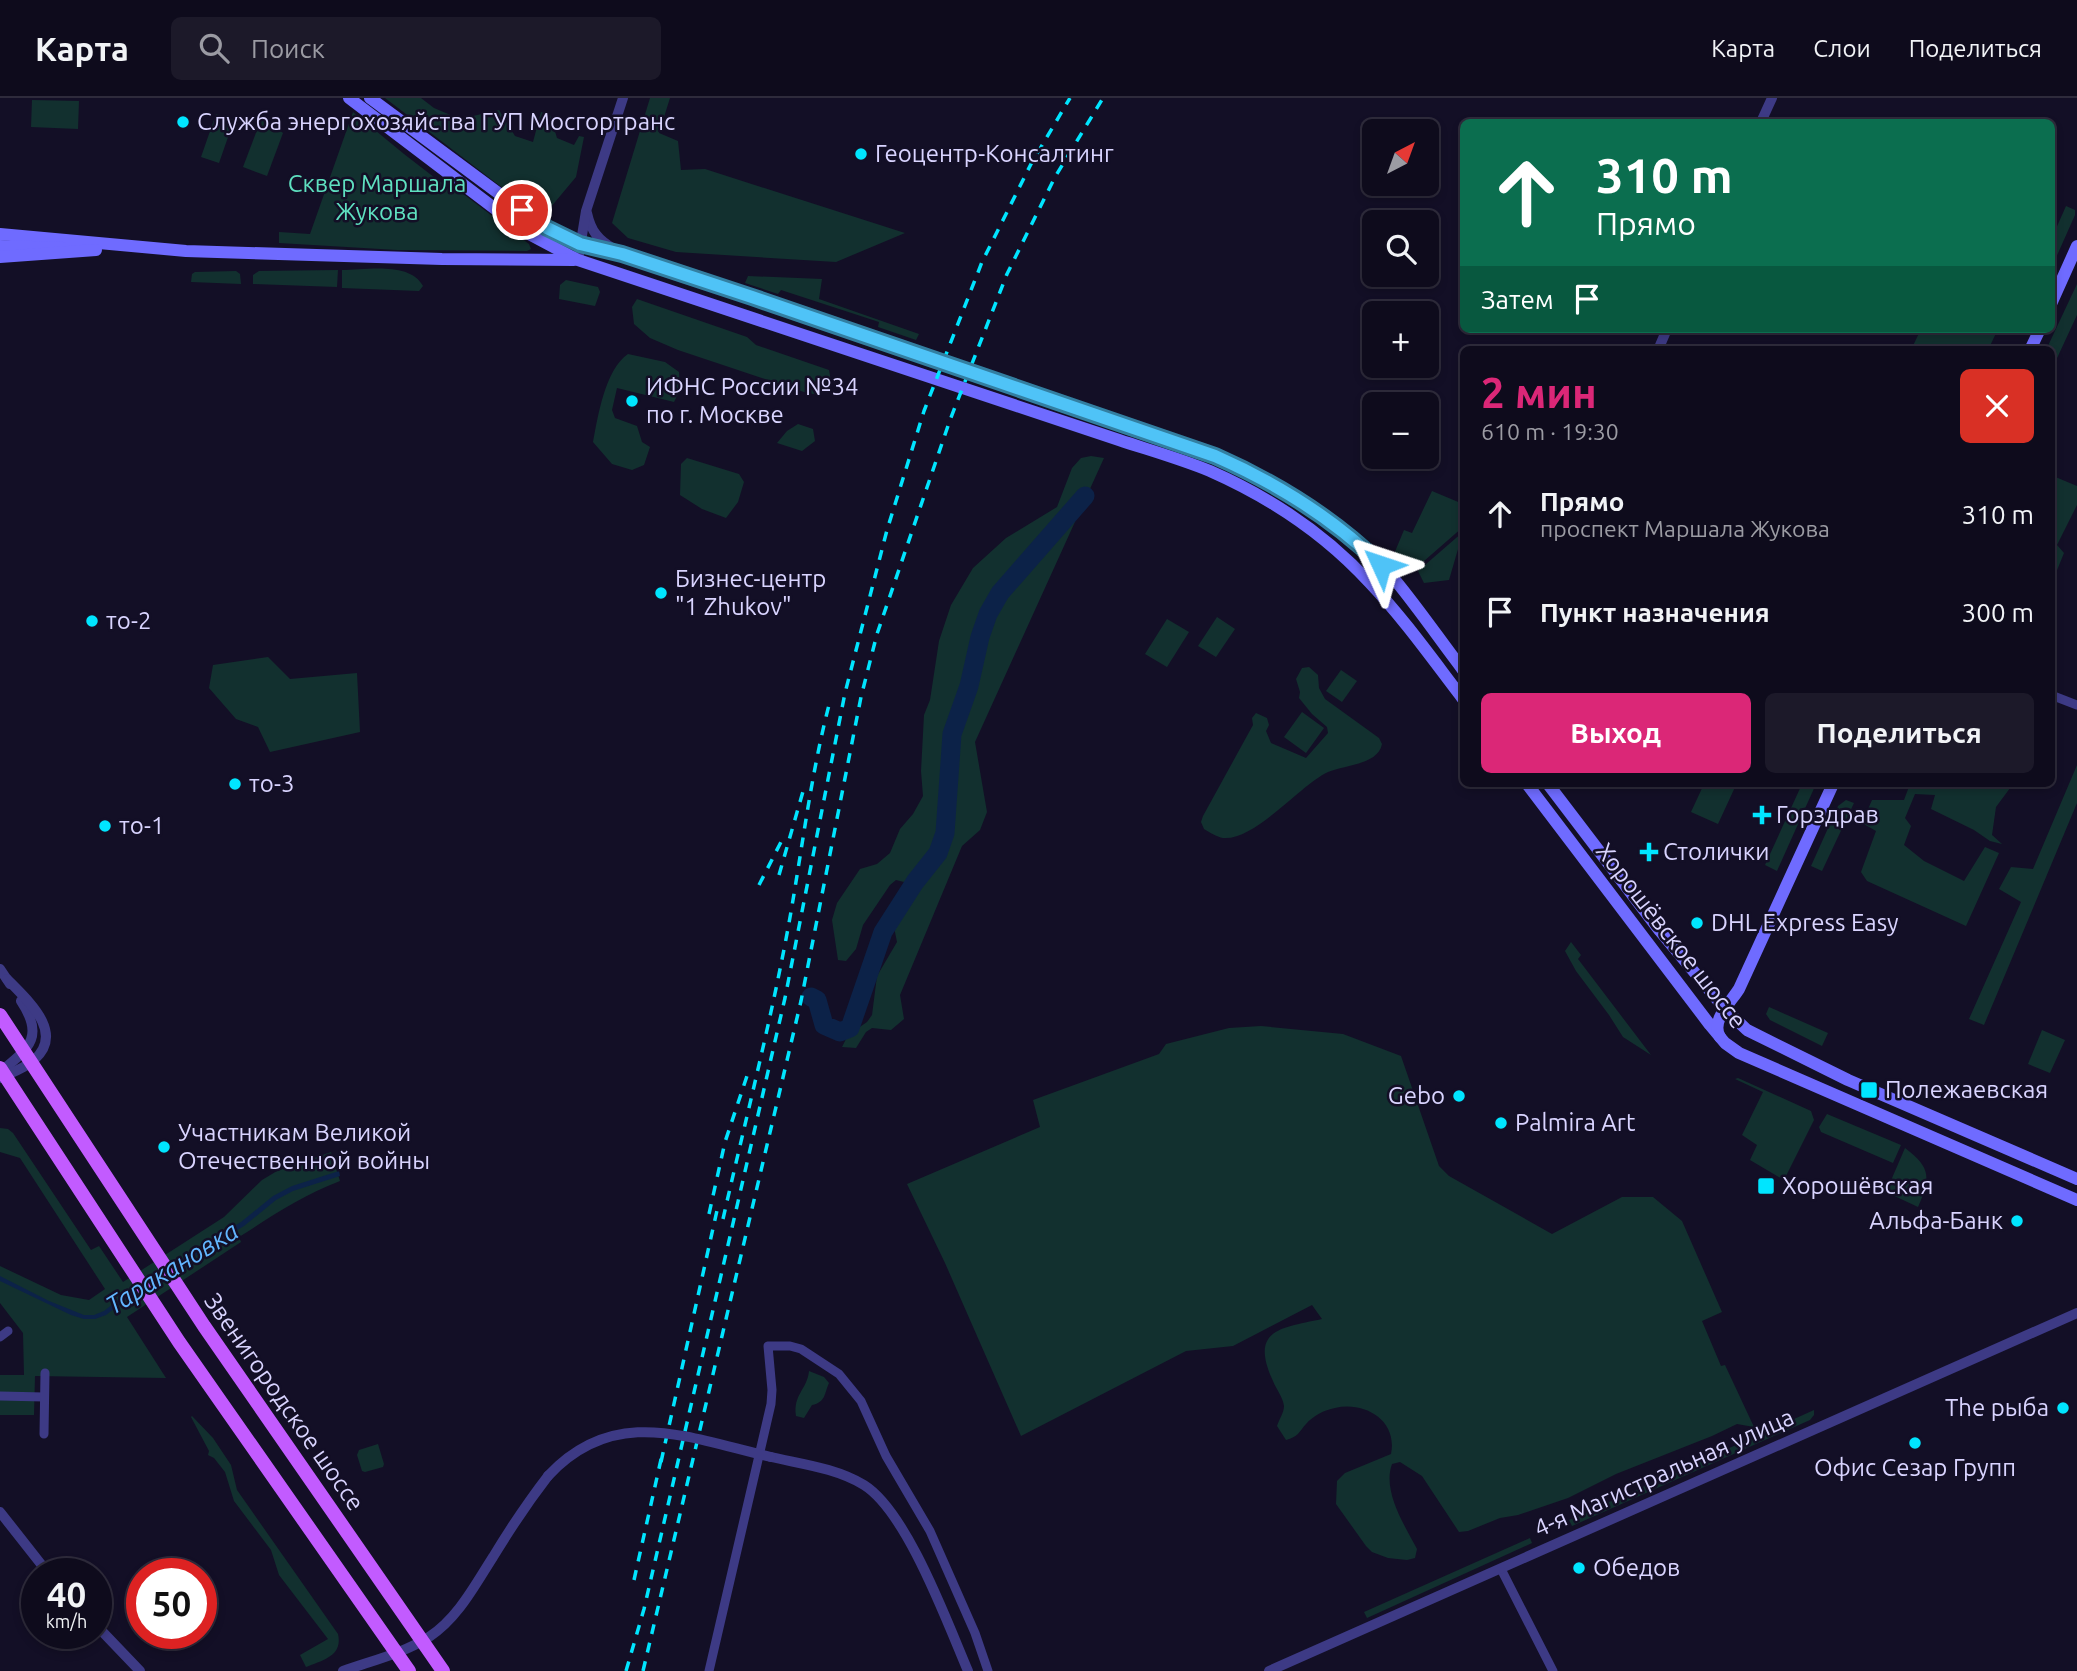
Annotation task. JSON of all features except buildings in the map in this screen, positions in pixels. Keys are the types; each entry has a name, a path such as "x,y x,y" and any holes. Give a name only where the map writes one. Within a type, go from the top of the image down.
{"main road":[{"path":"349,98 527,233 578,260 1208,470 1279,507 1341,554 1370,583 1460,695"},
{"path":"370,98 536,221 580,244 622,254 950,363 1246,469 1331,523 1381,565 1460,666"},
{"path":"520,261 537,249 537,245 527,233"},
{"path":"0,234 148,249"},
{"path":"520,261 580,244"},
{"path":"0,246 520,261 578,260"},
{"path":"2055,295 2077,246"},
{"path":"0,257 100,249"},
{"name":"Хорошёвское шоссе","path":"1529,787 1722,1040 1739,1053 2077,1200"},
{"name":"Хорошёвское шоссе","path":"1550,787 1653,922 1738,1023 1765,1040 1860,1085 2077,1179"},
{"path":"1722,1040 1717,1028 1725,1009 1744,979 1832,787"},
{"path":"1691,999 1707,1013 1717,1014 1725,1009"},
{"name":"Звенигородское шоссе","path":"0,1015 196,1315 443,1671"},
{"name":"Звенигородское шоссе","path":"0,1070 179,1342 409,1671"}],"street":[{"path":"578,260 586,211 623,98"},
{"path":"1762,119 1772,98"},
{"path":"586,211 596,235 603,243 622,254"},
{"path":"2055,697 2077,705"},
{"path":"0,1070 25,1050 33,1037 30,1016 3,974"},
{"path":"0,1078 33,1061 42,1049 46,1035 38,1013 3,974"},
{"name":"4-я Магистральная улица","path":"1269,1671 2077,1313"},
{"path":"709,1671 771,1404 768,1346 797,1348 839,1374 861,1401 886,1456 926,1522 975,1633 988,1671"},
{"path":"44,1434 45,1373"},
{"path":"0,1396 44,1397"},
{"path":"343,1671 411,1646 444,1625 462,1604 513,1524 560,1464 585,1446 612,1434 657,1431 771,1457 851,1478 864,1485 887,1505 897,1518 968,1671"},
{"path":"0,1512 36,1558"},
{"path":"1501,1569 1553,1671"},
{"path":"112,1642 140,1671"}],"green space":[{"path":"385,98 421,98 434,108 460,119 499,110 515,136 533,142 541,112 550,115 557,138 574,145 579,136 584,137 576,177 545,214 500,186"},
{"path":"650,98 670,98 659,133 678,141 681,170 705,169 905,233 836,262 676,252 628,238 612,223"},
{"path":"32,100 79,101 78,129 31,127"},
{"name":"Сквер Маршала Жукова","path":"353,112 439,181 466,196 529,244 531,249 397,250 279,243 279,232 310,234"},
{"path":"216,114 234,120 219,163 201,157"},
{"path":"262,117 283,133 267,176 243,167"},
{"path":"2066,206 2075,210 2055,260 2055,231"},
{"path":"338,270 337,287 253,284 253,275 259,271"},
{"path":"342,270 398,270 417,278 423,286 419,291 342,288"},
{"path":"236,271 240,274 241,284 191,282 195,272"},
{"path":"748,276 822,279 819,299 919,334 916,340 878,327 879,322 781,290 778,294 745,283"},
{"path":"566,280 598,287 600,292 595,306 559,299 560,285"},
{"path":"2077,284 2077,315 2055,363 2055,346 2048,346"},
{"path":"637,299 747,337 756,345 829,370 831,381 821,395 807,393 678,350 650,338 634,324 632,307"},
{"path":"1919,333 1996,333 1990,346 1913,346"},
{"path":"628,354 665,362 679,372 680,390 674,402 617,388 612,410 615,418 637,426 642,442 650,447 644,465 632,470 612,464 593,442 608,382 620,361"},
{"path":"798,424 813,429 815,441 802,451 777,443 787,431"},
{"path":"687,458 739,474 744,482 738,502 726,518 702,509 680,495 681,464"},
{"path":"1081,458 1104,458 975,742 987,812 980,830 962,846 900,995 904,1019 891,1030 872,1028 866,1032 856,1048 842,1047 848,1035 867,1022 872,1015 877,976 897,942 894,927 913,901 915,893 904,882 896,880 890,885 863,925 856,949 846,961 838,960 832,920 837,903 860,869 877,864 890,853 900,829 923,796 921,771 924,715 930,700 939,641 951,605 973,568 1006,538 1057,507 1072,468"},
{"path":"2055,477 2077,486 2077,505 2057,545 2064,553 2055,575"},
{"path":"1432,491 1460,503 1460,530 1416,568 1402,563 1394,554 1404,530 1412,533"},
{"path":"1460,535 1449,580 1424,583 1418,571"},
{"path":"1217,617 1235,629 1216,657 1198,646"},
{"path":"1167,619 1189,632 1167,667 1145,654"},
{"path":"268,657 290,679 357,673 360,732 270,752 258,727 236,719 209,688 213,665"},
{"path":"1309,667 1318,675 1319,688 1325,699 1379,738 1382,744 1379,751 1360,763 1328,772 1263,822 1236,837 1223,838 1204,829 1201,822 1203,816 1253,725 1252,718 1256,713 1267,718 1269,725 1266,731 1271,743 1306,758 1328,733 1327,727 1299,698 1296,679 1302,668"},
{"path":"1341,670 1357,681 1342,702 1326,691"},
{"path":"1302,712 1324,728 1306,753 1284,737"},
{"path":"2077,765 2077,803 1984,1025 1969,1019 2021,902 1999,889 2011,867 2033,869"},
{"path":"1703,787 1735,787 1718,824 1691,812"},
{"path":"1801,787 1815,787 1777,871 1765,865"},
{"path":"1909,787 2011,787 1996,807 1992,835 2002,844 1990,841 1931,809 1935,795 1915,794 1905,818 1911,826 1904,845 1924,861 1964,881 1985,847 1999,853 1966,926 1867,881 1861,872 1876,831 1862,823 1872,800 1904,800"},
{"path":"1846,800 1854,803 1822,871 1811,866 1838,806"},
{"path":"1571,942 1581,955 1578,959 1651,1055 1623,1037 1576,971 1565,951"},
{"path":"1769,1007 1828,1033 1822,1046 1770,1020 1766,1014"},
{"path":"1261,1026 1343,1034 1401,1056 1439,1166 1449,1176 1552,1234 1622,1197 1653,1197 1682,1221 1722,1312 1702,1321 1721,1366 1725,1365 1754,1427 1737,1424 1616,1474 1568,1498 1459,1532 1422,1476 1400,1462 1392,1464 1392,1497 1417,1549 1415,1558 1407,1560 1388,1558 1372,1552 1336,1504 1337,1481 1345,1473 1391,1454 1392,1442 1384,1423 1367,1411 1346,1407 1319,1414 1296,1436 1286,1440 1277,1426 1284,1406 1267,1364 1267,1341 1282,1329 1322,1319 1312,1305 1233,1346 1186,1351 1021,1436 907,1184 1040,1127 1033,1100 1159,1054 1166,1044 1229,1028"},
{"path":"2042,1030 2065,1040 2050,1073 2028,1064"},
{"path":"1735,1079 1811,1111 1814,1120 1784,1180 1750,1160 1757,1145 1742,1135 1763,1092"},
{"path":"1827,1114 1901,1145 1893,1163 1821,1132 1819,1127"},
{"path":"0,1128 13,1133 91,1250 99,1246 123,1282 224,1217 262,1180 277,1171 331,1152 340,1181 300,1199 251,1229 239,1237 241,1242 127,1317 166,1378 35,1376 34,1415 0,1415 0,1375 24,1375 23,1333 0,1303 0,1266 61,1295 89,1300 105,1289 20,1158 0,1152"},
{"path":"1905,1148 1920,1162 1926,1174 1925,1189 1918,1207 1886,1192"},
{"path":"809,1371 824,1377 829,1383 822,1400 812,1405 804,1418 796,1416 796,1402"},
{"path":"1814,1410 1810,1420 1572,1526 1569,1520"},
{"path":"192,1416 213,1438 231,1465 237,1490 338,1634 338,1647 325,1659 306,1667 300,1655 328,1639 279,1575 271,1550 234,1501 225,1472 214,1458 208,1455 209,1451"},
{"path":"378,1444 383,1467 362,1471 357,1455 359,1450"},
{"path":"1530,1538 1532,1543 1367,1618 1364,1612"}],"water":[{"path":"339,1171 340,1176 293,1191 276,1200 244,1226 135,1293 106,1315 95,1319 71,1315 0,1281 0,1276 49,1301 84,1315 94,1315 241,1222 273,1196 292,1186"}],"waterway":[{"name":"Таракановка","path":"811,997 817,1000 824,1025 840,1032 850,1028 883,932 915,882 938,853 945,833 952,734 969,686 988,614 1000,593 1085,496"}],"railway":[{"path":"626,1671 644,1609 785,998 845,693 887,530 924,411 982,262 1031,164 1070,98"},
{"path":"643,1671 801,1001 861,697 877,634 950,420 1007,274 1055,177 1103,98"},
{"path":"723,1219 779,974 816,763 829,705"},
{"path":"779,875 804,788"},
{"path":"759,885 781,842"},
{"path":"709,1214 725,1142 747,1076"},
{"path":"661,1462 718,1206"},
{"path":"634,1580 662,1455"}],"place":[{"name":"Служба энергохозяйства ГУП Мосгортранс","path":"183,122"},
{"name":"Геоцентр-Консалтинг","path":"861,154"},
{"name":"ИФНС России №34 по г. Москве","path":"632,401"},
{"name":"Бизнес-центр \"1 Zhukov\"","path":"661,593"},
{"name":"то-2","path":"92,621"},
{"name":"то-3","path":"235,784"},
{"name":"Горздрав","path":"1762,815"},
{"name":"то-1","path":"105,826"},
{"name":"Столички","path":"1649,852"},
{"name":"DHL Express Easy","path":"1697,923"},
{"name":"Полежаевская","path":"1869,1090"},
{"name":"Gebo","path":"1459,1096"},
{"name":"Palmira Art","path":"1501,1123"},
{"name":"Участникам Великой Отечественной войны","path":"164,1147"},
{"name":"Хорошёвская","path":"1766,1186"},
{"name":"Альфа-Банк","path":"2017,1221"},
{"name":"The рыба","path":"2063,1408"},
{"name":"Офис Сезар Групп","path":"1915,1443"},
{"name":"Обедов","path":"1579,1568"}],"route":[{"path":"522,210 547,228 580,244 622,254 950,363 1215,456 1246,469 1305,503 1381,565"}]}
